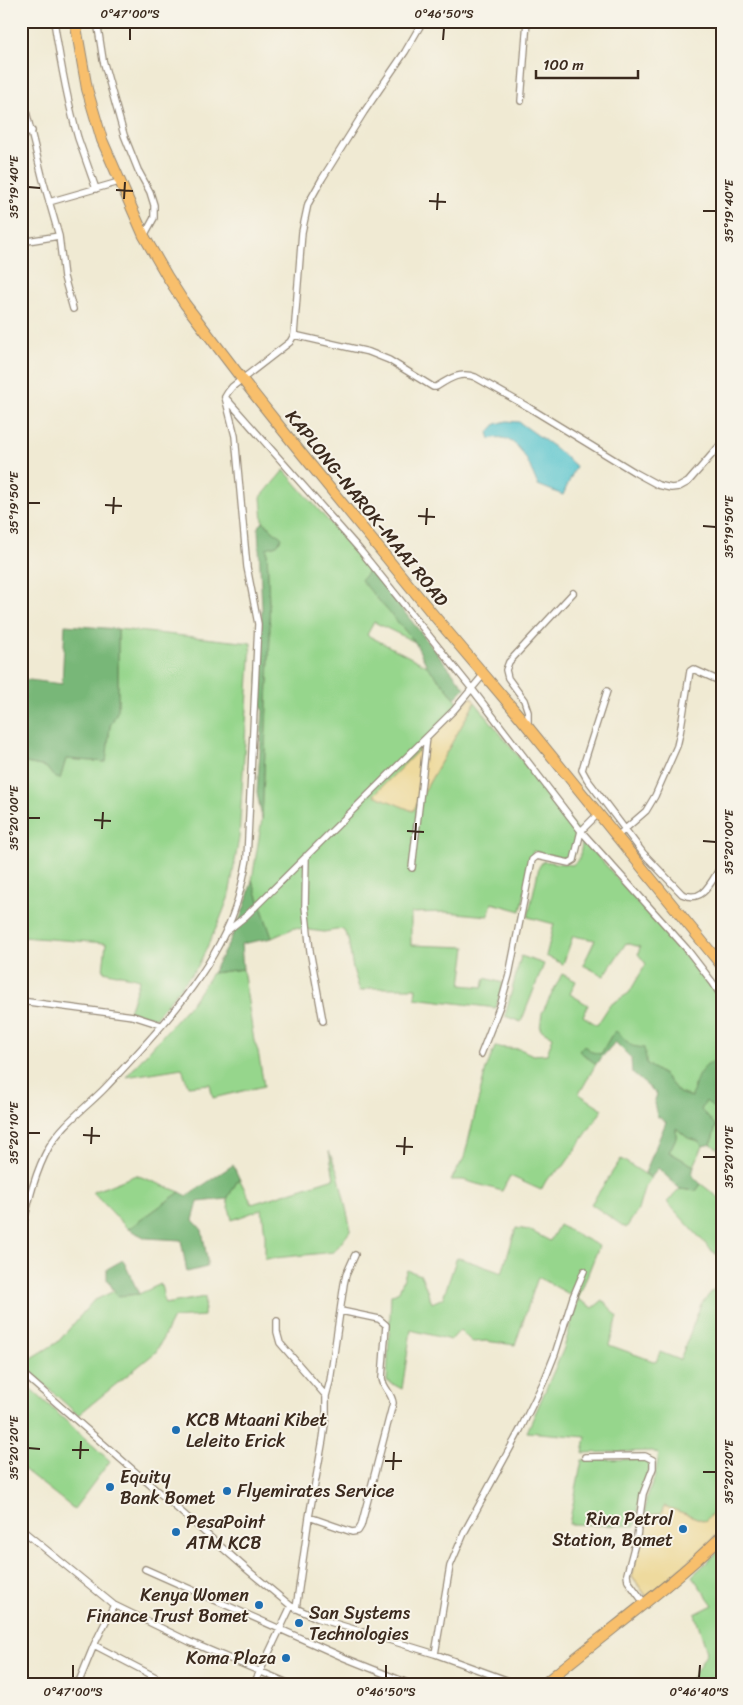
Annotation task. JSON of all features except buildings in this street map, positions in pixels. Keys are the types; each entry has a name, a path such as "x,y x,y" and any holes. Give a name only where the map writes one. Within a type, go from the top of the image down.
{"highway":[{"name":"KAPLONG-NAROK-MAAI ROAD","path":"75,21 87,89 102,140 144,236 185,304 242,379 431,612 528,727 722,966"},
{"path":"544,1684 645,1604 703,1555 722,1536"}],"street":[{"path":"54,21 69,103 96,188"},
{"path":"97,21 103,60 114,103 134,161 150,192 154,205 154,218 144,236"},
{"path":"21,1234 32,1188 49,1147 60,1131 153,1038 161,1025 192,987 224,934 240,895 247,859 258,624 247,566 236,444 226,398 228,392 242,379 283,348 294,335 302,232 308,204 332,162 405,52 423,21"},
{"path":"521,101 527,21"},
{"path":"21,91 59,236 64,277 73,309"},
{"path":"21,133 32,131"},
{"path":"49,202 119,182"},
{"path":"21,242 59,236"},
{"path":"294,335 369,352 388,360 433,387 461,374 475,376 658,485 672,488 679,487 688,482 722,443"},
{"path":"226,398 360,550 472,689 581,831 686,948 713,982 722,997"},
{"path":"360,550 374,540"},
{"path":"528,727 528,712 524,700 508,678 506,670 509,662 573,593"},
{"path":"616,837 646,811 655,796 677,746 690,671 693,669 722,682"},
{"path":"224,934 246,916 427,737 484,674"},
{"path":"607,692 582,770 587,779 643,852 682,894 690,897 703,893 722,865"},
{"path":"412,868 427,737"},
{"path":"481,1054 510,975 532,860 537,856 569,863 574,860 581,831 598,814"},
{"path":"306,856 305,906 310,951 323,1021"},
{"path":"21,1001 133,1016 161,1025"},
{"path":"254,1684 280,1628 294,1607 323,1439 326,1396 330,1381 346,1275 355,1255"},
{"path":"435,1654 450,1566 465,1531 520,1430 545,1379 573,1297 584,1271"},
{"path":"309,1517 352,1532 358,1531 362,1526 393,1402 392,1396 384,1386 382,1378 386,1325 379,1319 341,1311"},
{"path":"277,1321 280,1343 326,1396"},
{"path":"21,1372 250,1572 294,1607 318,1618 435,1654 517,1684"},
{"path":"585,1457 640,1456 649,1457 653,1460 653,1468 643,1494 637,1536 627,1574 628,1581 645,1604"},
{"path":"21,1529 114,1605 190,1642 290,1684"},
{"path":"145,1569 345,1658 410,1684"},
{"path":"78,1684 94,1645 114,1605"},
{"path":"94,1645 169,1684"}],"green space":[{"path":"284,470 370,569 362,580 415,642 374,622 367,635 427,666 455,698 460,707 375,795 413,811 475,702 578,831 572,857 568,859 533,851 521,911 492,903 488,916 447,912 411,913 411,945 466,947 461,985 483,987 485,978 503,983 496,1008 415,998 416,988 371,988 360,991 353,969 348,939 343,929 324,932 294,928 272,938 252,880 262,819 270,635 267,548 282,538 263,522 261,497"},
{"path":"263,522 282,538 277,545 267,548 270,635 262,819 257,792 263,711 258,699 262,607 258,527"},
{"path":"370,569 465,688 455,698 427,666 415,642 361,580"},
{"path":"65,625 118,629 118,710 110,726 106,762 66,759 60,779 54,777 46,767 21,762 21,679 62,684"},
{"path":"118,629 251,643 239,838 229,896 198,966 155,1018 129,1011 140,979 103,971 106,943 21,937 21,762 46,767 54,777 60,779 66,759 106,762 110,726 118,710"},
{"path":"583,839 709,983 722,1003 719,1020 722,1025 722,1066 715,1060 694,1084 693,1097 679,1093 665,1076 647,1064 632,1046 611,1036 601,1054 579,1051 596,1064 579,1094 603,1109 564,1166 547,1179 541,1190 510,1176 502,1191 463,1180 451,1180 464,1158 486,1069 495,1047 520,1049 533,1055 547,1054 553,1037 540,1029 542,1013 562,974 576,981 570,994 588,1005 583,1016 597,1025 610,1005 629,993 646,964 638,954 640,947 626,943 604,976 583,965 595,940 573,936 563,964 546,956 554,924 528,917 539,867 543,861 572,865 579,860"},
{"path":"252,880 272,938 241,944 243,969 212,973 236,928"},
{"path":"521,956 544,964 521,1022 505,1016"},
{"path":"243,969 254,1041 258,1051 264,1086 213,1098 210,1084 188,1086 182,1068 126,1077 193,1001 212,973"},
{"path":"616,1031 632,1046 644,1048 647,1064 665,1076 679,1093 692,1097 701,1071 715,1060 722,1066 717,1080 722,1088 722,1104 719,1103 714,1109 706,1101 701,1110 716,1126 711,1144 703,1146 698,1141 688,1138 676,1128 676,1138 669,1152 694,1166 692,1175 701,1184 696,1191 680,1189 658,1168 651,1178 645,1173 666,1122 657,1116 654,1103 657,1094 632,1073 631,1058 615,1042 596,1064 579,1051 584,1045 592,1052 601,1054"},
{"path":"706,1101 722,1104 722,1152 711,1144 716,1126 701,1110"},
{"path":"676,1128 688,1138 698,1141 703,1146 694,1166 669,1152 676,1138"},
{"path":"329,1151 338,1173 351,1230 334,1252 265,1259 262,1209 232,1220 227,1199 239,1178 252,1204 334,1178"},
{"path":"621,1159 651,1178 644,1189 638,1210 626,1228 591,1204"},
{"path":"233,1165 239,1178 227,1199 198,1202 193,1220 202,1230 207,1267 187,1272 181,1240 146,1238 128,1229 180,1192 187,1196"},
{"path":"136,1175 180,1192 128,1229 93,1192"},
{"path":"701,1184 722,1200 722,1258 712,1251 667,1202 680,1189 696,1191"},
{"path":"559,1225 599,1246 578,1299 538,1277 515,1345 486,1341 472,1342 460,1330 451,1340 411,1330 402,1389 387,1381 391,1295 399,1291 407,1270 421,1275 432,1303 443,1298 457,1257 502,1273 516,1228 529,1230 550,1241"},
{"path":"123,1260 139,1294 117,1296 107,1279 107,1269"},
{"path":"722,1280 722,1503 705,1521 664,1506 661,1514 645,1515 646,1500 655,1476 659,1454 652,1451 583,1453 586,1437 527,1432 564,1348 578,1299 593,1308 603,1300 618,1317 609,1345 656,1362 660,1352 680,1360 701,1304"},
{"path":"161,1284 165,1304 205,1297 204,1316 173,1318 156,1352 78,1415 22,1364 58,1342 93,1301 114,1291 117,1296 139,1294"},
{"path":"21,1380 110,1461 74,1509 21,1467"},
{"path":"646,1459 650,1467 640,1494 635,1526 569,1524 582,1460"},
{"path":"722,1548 722,1684 689,1684 707,1652 695,1614 713,1605 692,1576"}],"sand":[{"path":"471,697 475,702 413,811 374,795"},
{"path":"722,1503 722,1528 706,1546 647,1597 632,1577 645,1515 661,1514 664,1506 705,1521"}],"water":[{"path":"507,421 519,422 554,447 576,466 563,495 538,485 521,450 509,440 501,438 490,439 488,433 496,424"}],"place":[{"name":"KCB Mtaani Kibet Leleito Erick","path":"176,1430"},
{"name":"Equity Bank Bomet","path":"110,1487"},
{"name":"Flyemirates Service","path":"227,1491"},
{"name":"Riva Petrol Station, Bomet","path":"683,1529"},
{"name":"PesaPoint ATM KCB","path":"176,1532"},
{"name":"Kenya Women Finance Trust Bomet","path":"259,1605"},
{"name":"San Systems Technologies","path":"299,1623"},
{"name":"Koma Plaza","path":"286,1658"}]}
